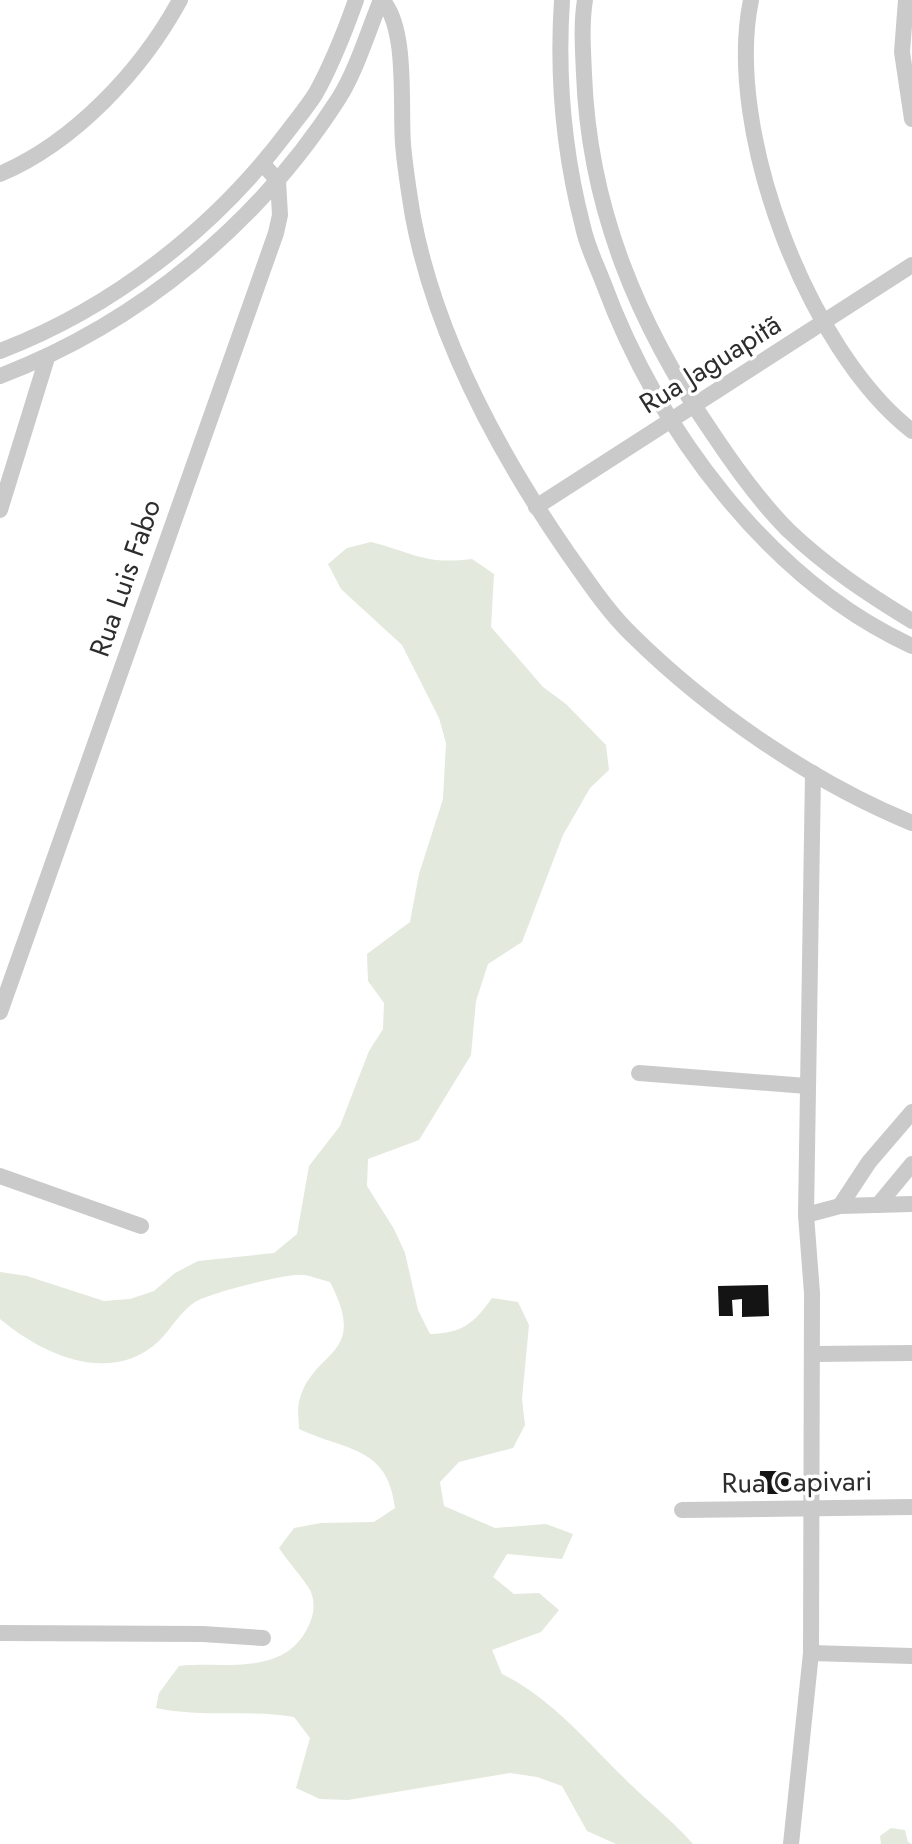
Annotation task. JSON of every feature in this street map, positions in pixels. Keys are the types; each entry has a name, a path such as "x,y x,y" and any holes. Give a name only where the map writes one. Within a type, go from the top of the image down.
{"street":[{"path":"0,174 67,133 120,87 162,33 180,0"},
{"path":"0,351 45,332 109,295 193,235 263,164 316,94 356,0"},
{"path":"0,376 47,358 118,318 204,255 278,181 340,96 381,0 390,9 398,42 403,146 414,218 433,294 502,450 536,507 630,634 704,700 813,773 912,823"},
{"path":"562,0 560,36 567,141 583,228 614,313 671,420 744,519 789,564 878,630 912,646"},
{"path":"585,0 586,111 599,185 612,236 640,312 694,406 735,466 787,528 845,580 912,621"},
{"path":"751,0 744,66 749,120 762,174 780,226 823,324 857,372 897,419 912,431"},
{"path":"906,0 902,52 912,119"},
{"path":"263,164 278,181"},
{"name":"Rua Luis Fabo","path":"0,1012 276,233 280,215 278,181"},
{"name":"Rua Jaguapitã","path":"536,507 912,265"},
{"path":"0,510 47,358"},
{"path":"791,1844 811,1653 812,1354 806,1214 813,773"},
{"path":"639,1073 807,1086"},
{"path":"840,1206 869,1162 912,1112"},
{"path":"878,1205 912,1164"},
{"path":"0,1176 141,1226"},
{"path":"806,1214 840,1206 912,1204"},
{"path":"812,1354 912,1353"},
{"name":"Rua Capivari","path":"682,1510 912,1507"},
{"path":"0,1633 204,1633 263,1638"},
{"path":"811,1653 912,1656"}],"shaded area":[{"path":"371,542 431,559 472,559 494,574 491,627 543,687 566,704 606,745 609,770 590,788 563,835 522,942 488,964 476,1001 471,1055 419,1140 368,1159 367,1186 394,1229 405,1253 418,1310 430,1334 451,1332 473,1321 492,1298 518,1302 529,1325 522,1399 525,1425 513,1448 459,1462 440,1482 444,1506 495,1528 546,1524 573,1534 562,1559 507,1554 493,1577 514,1594 539,1593 559,1610 541,1632 492,1650 502,1674 537,1695 552,1708 693,1844 616,1844 587,1831 562,1786 537,1777 510,1773 348,1800 320,1799 296,1788 310,1738 294,1717 156,1708 159,1693 179,1666 250,1664 283,1654 296,1644 309,1625 314,1607 309,1588 279,1548 294,1528 321,1523 374,1522 395,1508 391,1488 384,1473 374,1462 348,1447 299,1429 298,1405 306,1384 334,1351 341,1340 344,1326 341,1307 330,1282 295,1275 249,1284 203,1298 185,1311 159,1341 140,1354 120,1362 99,1363 57,1354 36,1344 0,1319 0,1272 27,1276 104,1301 130,1299 154,1291 175,1273 198,1261 274,1253 297,1234 309,1166 340,1126 369,1051 383,1029 384,1003 368,981 367,954 410,922 419,874 443,799 446,743 439,718 402,645 341,589 328,564 347,548"},
{"path":"891,1828 905,1830 908,1842 912,1844 881,1844 880,1836"}],"building":[{"path":"768,1285 769,1316 742,1317 742,1299 732,1300 733,1316 719,1316 718,1286"},
{"path":"760,1471 789,1471 788,1494 759,1494"}]}
